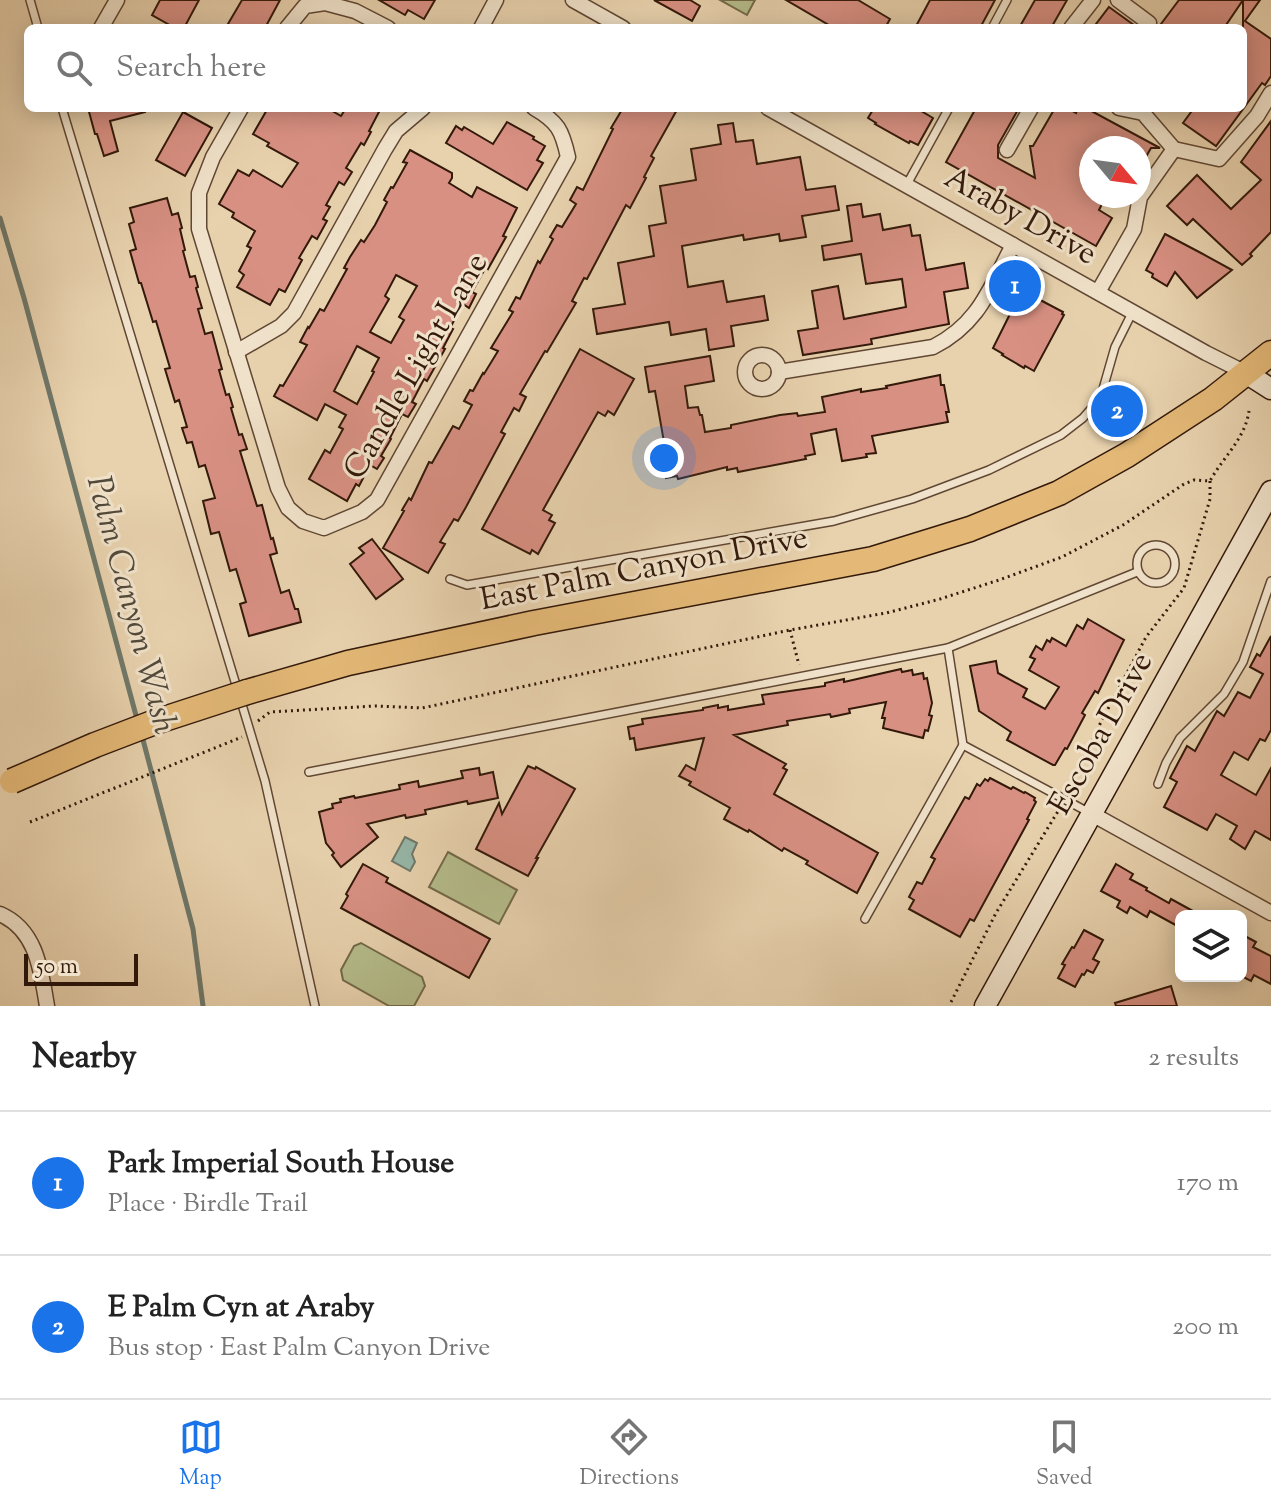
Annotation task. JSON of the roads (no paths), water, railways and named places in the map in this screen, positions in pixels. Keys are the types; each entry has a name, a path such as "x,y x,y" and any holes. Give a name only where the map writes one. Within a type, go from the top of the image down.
{"main road":[{"name":"East Palm Canyon Drive","path":"6,784 155,722 348,663 873,559 970,529 1059,493 1127,455 1213,399 1271,353"}],"street":[{"path":"103,24 117,0"},
{"path":"483,24 496,0"},
{"path":"573,0 616,24"},
{"path":"1074,24 1093,0"},
{"path":"1118,0 1149,23"},
{"path":"290,24 305,6 325,3 355,11 380,24"},
{"path":"1138,112 1143,113 1174,149 1219,159 1257,116 1271,93"},
{"path":"239,112 213,157 199,193 199,229 236,352 281,326 294,313 396,131 418,112"},
{"name":"Candle Light Lane","path":"236,352 278,488 288,508 303,521 324,528 362,512 377,500 568,157 563,133 551,118 541,112"},
{"name":"Araby Drive","path":"775,112 1246,373"},
{"path":"1007,150 1029,112"},
{"path":"1098,292 1134,229 1140,197 1174,149"},
{"path":"779,372 933,347 951,338 972,320 1013,245"},
{"path":"1246,373 1271,389"},
{"name":"Escoba Drive","path":"985,1006 1271,491"},
{"path":"1092,814 1271,913"},
{"path":"0,914 25,931 39,963 47,1006"}],"lane":[{"path":"30,0 37,24"},
{"path":"994,24 1007,0"},
{"path":"63,112 265,781 315,1006"},
{"path":"906,186 947,112"},
{"path":"450,579 467,585 834,521 912,499 989,470 1061,435 1083,418 1103,389 1115,347 1133,311"},
{"path":"1153,544 1165,547 1174,556 1175,568 1169,579 1158,584 1146,582 1137,572 1136,560 1142,549 1153,544"},
{"path":"309,772 948,648 1137,572"},
{"path":"1158,784 1180,738 1224,694 1243,662 1271,581"},
{"path":"865,919 963,745 948,648"},
{"path":"963,745 1092,814"}],"waterway":[{"name":"Palm Canyon Wash","path":"0,218 138,723"},
{"name":"Palm Canyon Wash","path":"142,736 193,929 203,1006"}],"place":[{"name":"Park Imperial South House","path":"1015,286"},
{"name":"E Palm Cyn at Araby","path":"1117,411"}]}
